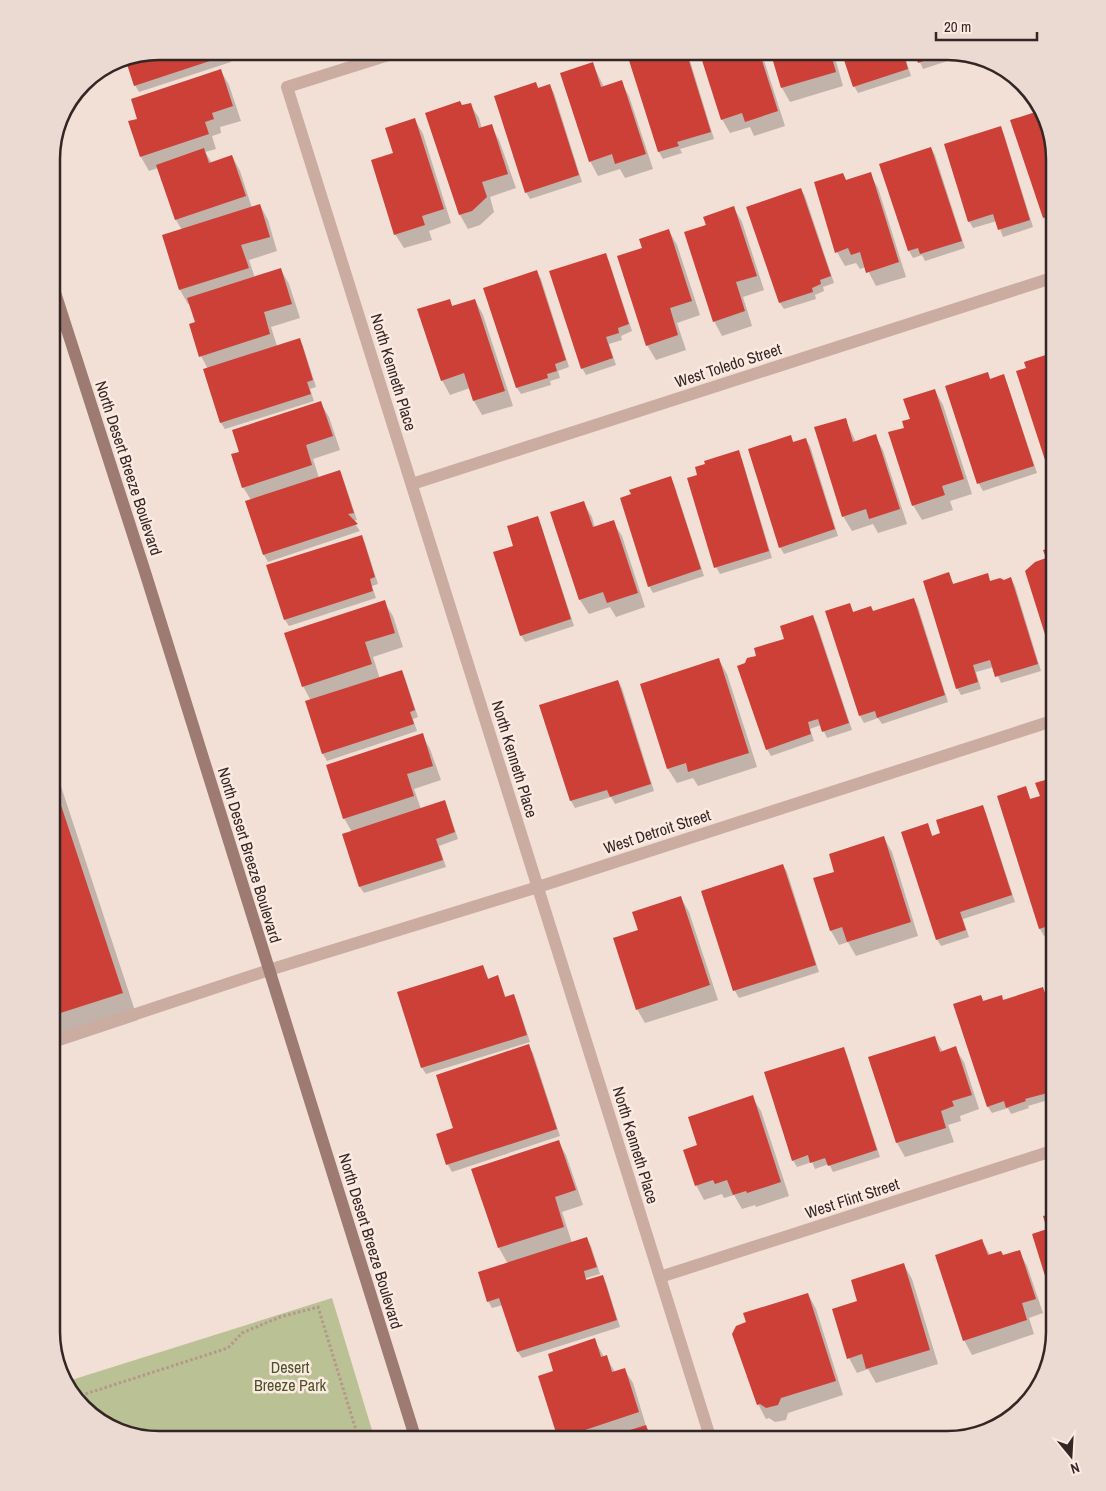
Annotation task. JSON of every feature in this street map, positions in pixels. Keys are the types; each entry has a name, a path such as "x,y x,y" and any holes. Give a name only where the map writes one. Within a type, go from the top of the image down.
{"street":[{"name":"North Kenneth Place","path":"373,60 288,87 708,1431"},
{"name":"West Toledo Street","path":"412,484 1046,280"},
{"name":"North Desert Breeze Boulevard","path":"60,305 413,1431"},
{"name":"West Detroit Street","path":"60,1039 269,970 538,887 1046,723"},
{"name":"West Flint Street","path":"660,1277 1046,1153"}],"path":[{"path":"82,1395 228,1348 242,1333 280,1317 318,1307 356,1431"}],"green space":[{"name":"Desert Breeze Park","path":"332,1298 372,1431 152,1431 139,1429 115,1421 94,1407 84,1397 72,1380"}],"building":[{"path":"159,60 213,60 134,86 127,65 133,63"},
{"path":"629,60 689,60 711,132 677,142 679,146 658,152"},
{"path":"702,60 762,60 778,111 745,122 742,113 721,120"},
{"path":"773,60 833,60 836,72 781,88"},
{"path":"844,60 906,60 908,69 853,87"},
{"path":"593,62 601,87 622,80 646,154 615,164 612,154 589,162 560,73"},
{"path":"221,69 233,106 212,113 214,119 205,122 209,134 140,157 128,121 137,119 131,99"},
{"path":"536,82 538,88 550,84 579,175 525,193 494,96"},
{"path":"460,101 462,105 471,103 479,128 492,124 508,174 482,182 487,197 472,211 459,215 425,113"},
{"path":"1034,112 1043,133 1046,159 1046,217 1043,218 1010,120"},
{"path":"415,118 444,209 422,216 425,225 394,235 371,160 393,153 385,128"},
{"path":"1001,126 1030,220 998,230 993,214 968,222 944,144"},
{"path":"931,147 962,241 920,254 918,248 908,251 879,164"},
{"path":"204,148 209,163 232,155 246,196 175,220 156,165"},
{"path":"871,172 899,262 866,273 860,252 851,255 848,248 835,253 814,182 843,173 846,180"},
{"path":"801,188 831,276 820,280 821,284 812,288 813,292 779,303 746,207"},
{"path":"260,204 270,237 241,245 249,268 179,290 162,235"},
{"path":"734,206 757,276 736,282 745,311 713,322 684,232 706,225 703,217"},
{"path":"669,229 692,301 670,308 678,335 646,346 617,256 642,248 639,239"},
{"path":"606,253 629,324 618,328 619,333 606,337 613,358 581,369 549,271"},
{"path":"281,268 292,304 264,312 270,334 199,357 189,324 195,322 187,298"},
{"path":"537,270 566,360 555,364 557,371 547,374 548,378 516,388 483,288"},
{"path":"450,299 452,306 475,299 505,391 473,401 464,373 441,381 417,309"},
{"path":"300,338 313,380 307,382 311,394 220,423 203,369"},
{"path":"1046,355 1045,460 1016,371 1026,368 1024,362"},
{"path":"988,372 990,379 1004,374 1034,466 977,484 945,386"},
{"path":"935,389 964,479 942,486 945,495 912,506 888,432 904,428 902,421 910,419 903,399"},
{"path":"321,401 333,436 306,445 312,465 242,488 231,454 239,452 232,430"},
{"path":"846,418 853,442 876,434 900,509 869,519 866,509 842,517 814,427"},
{"path":"791,435 793,442 806,438 835,529 779,548 748,449"},
{"path":"739,450 769,551 714,568 687,478 697,475 695,467 705,464 704,461"},
{"path":"340,470 354,513 348,514 358,524 263,555 245,501"},
{"path":"671,476 701,569 648,587 620,498 631,494 629,490"},
{"path":"584,501 593,527 614,520 638,593 607,603 603,592 579,600 550,512"},
{"path":"538,516 571,619 520,636 493,552 513,546 507,526"},
{"path":"362,535 375,577 370,579 373,591 284,620 266,565"},
{"path":"1046,558 1046,638 1025,571 1035,562"},
{"path":"949,572 953,584 988,573 990,581 1000,578 1004,580 1011,577 1038,664 995,677 990,660 973,665 978,682 956,689 923,581"},
{"path":"914,598 945,695 877,718 875,711 859,716 825,611 850,603 853,612 871,606 873,611"},
{"path":"385,600 395,633 365,642 372,664 302,687 284,633"},
{"path":"813,615 849,723 822,732 818,719 808,722 811,734 766,750 737,666 745,663 747,658 756,656 754,648 784,639 780,626"},
{"path":"719,658 749,753 688,772 686,763 667,769 640,684"},
{"path":"402,670 415,710 410,712 414,724 322,754 305,701"},
{"path":"618,680 651,784 610,797 607,790 570,801 539,705"},
{"path":"423,733 433,766 407,774 414,796 343,819 326,765"},
{"path":"1046,780 1046,927 1039,929 997,796 1026,786 1030,799 1040,796 1035,783"},
{"path":"445,800 455,832 436,839 443,860 359,887 342,834"},
{"path":"60,802 123,993 60,1013"},
{"path":"983,805 1012,895 960,912 966,930 936,940 901,832 928,823 932,836 940,833 936,820"},
{"path":"884,836 911,922 847,942 842,927 830,931 813,878 834,872 829,854"},
{"path":"783,864 816,965 733,991 701,891"},
{"path":"681,896 710,985 636,1010 613,938 638,930 632,912"},
{"path":"483,965 488,979 498,975 505,997 514,994 527,1035 421,1068 397,992"},
{"path":"1043,987 1046,996 1046,1093 1025,1099 1026,1101 1006,1108 1004,1101 987,1107 953,1004 981,995 983,1001 1002,995 1003,1000"},
{"path":"935,1036 940,1052 956,1046 972,1095 952,1101 954,1106 941,1111 946,1128 896,1143 868,1057"},
{"path":"529,1044 557,1129 446,1165 436,1134 453,1128 436,1075"},
{"path":"844,1047 877,1150 828,1166 825,1158 810,1163 808,1155 792,1161 764,1072"},
{"path":"753,1095 781,1182 747,1193 746,1191 733,1195 727,1180 715,1184 713,1180 695,1186 683,1150 697,1145 688,1117"},
{"path":"559,1140 576,1190 555,1197 564,1227 498,1248 471,1169"},
{"path":"1046,1215 1046,1226 1043,1216"},
{"path":"1046,1229 1046,1279 1032,1234"},
{"path":"587,1237 597,1267 584,1271 586,1280 603,1275 617,1320 517,1352 499,1298 487,1302 478,1272"},
{"path":"982,1239 988,1255 1001,1251 1003,1255 1020,1250 1036,1299 1022,1303 1027,1320 963,1341 935,1255"},
{"path":"904,1263 930,1350 866,1369 862,1354 847,1359 832,1309 857,1301 851,1280"},
{"path":"808,1293 836,1381 781,1398 778,1405 766,1408 760,1404 757,1405 732,1334 736,1326 746,1322 743,1313"},
{"path":"595,1338 601,1357 607,1355 612,1372 625,1368 639,1412 582,1431 555,1431 538,1376 553,1371 548,1354"},
{"path":"646,1425 648,1431 627,1431"}]}
